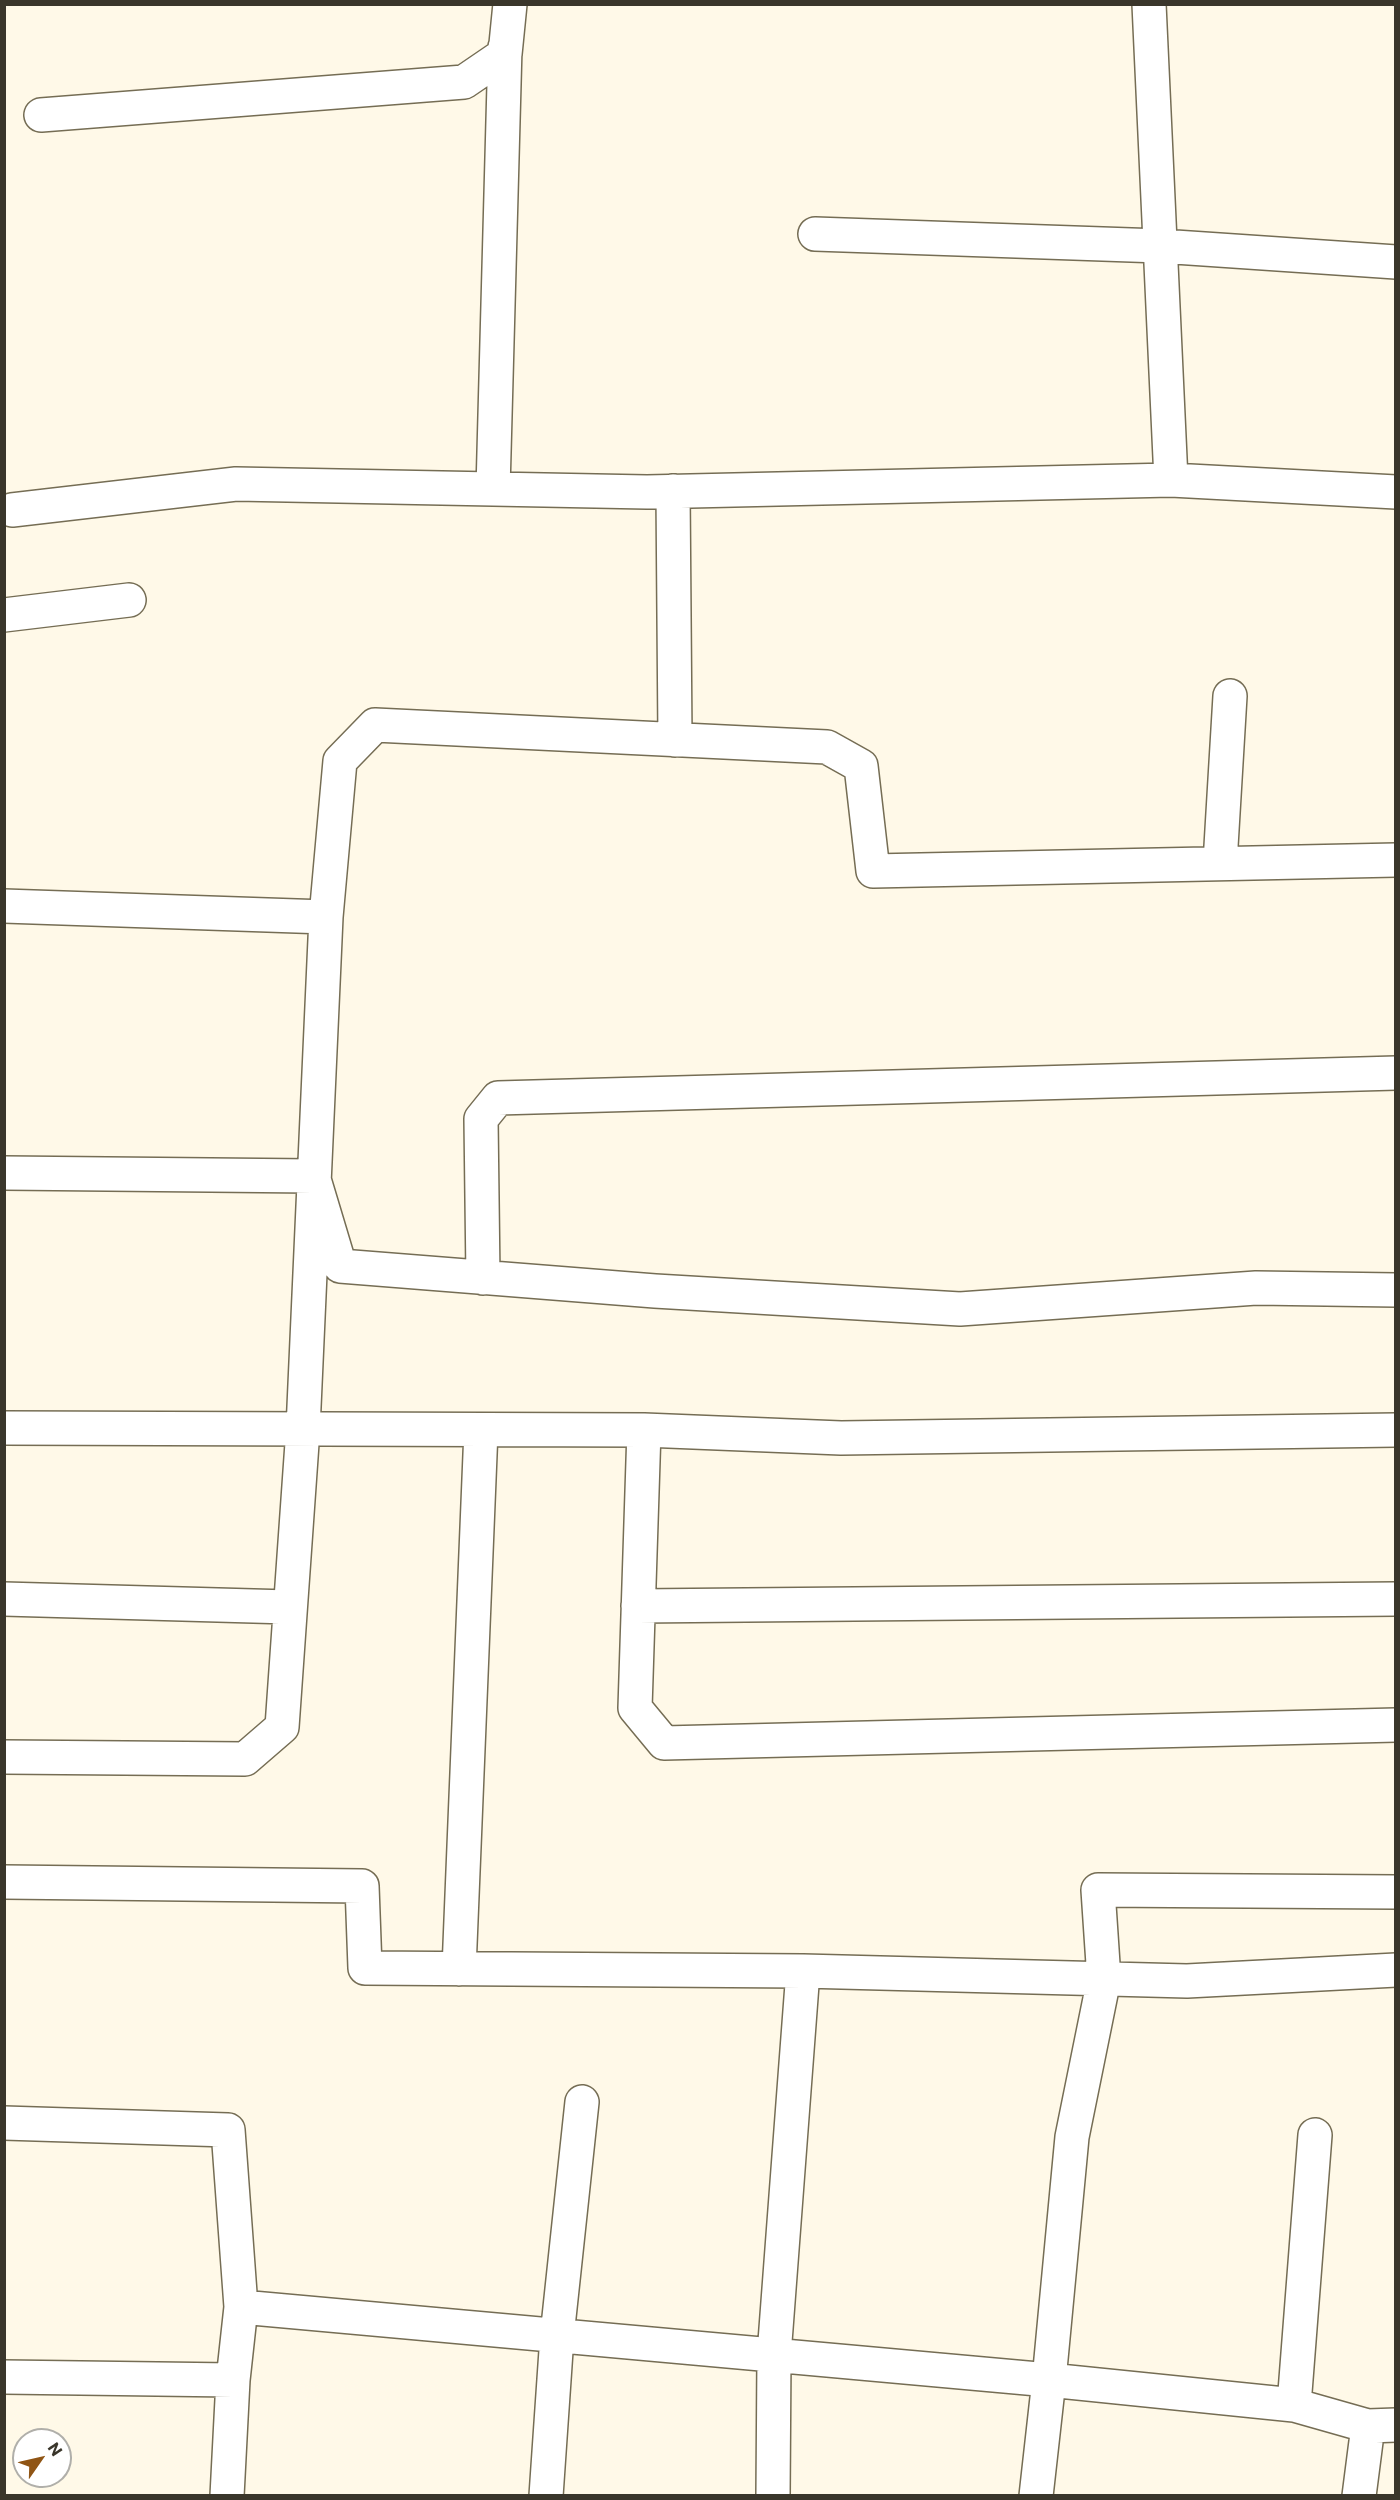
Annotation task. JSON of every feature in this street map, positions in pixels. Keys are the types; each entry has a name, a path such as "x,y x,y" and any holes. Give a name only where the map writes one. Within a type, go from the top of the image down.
{"street":[{"path":"493,489 505,47 510,4"},
{"path":"1149,4 1171,480"},
{"path":"41,115 464,82 505,54 505,47"},
{"path":"815,234 1161,246 1395,262"},
{"path":"12,510 236,484 673,491 1171,480 1395,492"},
{"path":"673,491 675,740"},
{"path":"4,615 129,600"},
{"path":"1220,863 1230,696"},
{"path":"4,1757 245,1759 282,1727 303,1429 326,917 340,761 375,725 827,747 861,766 873,871 1395,860"},
{"path":"4,906 326,917"},
{"path":"483,1278 481,1119 498,1098 1395,1073"},
{"path":"4,1173 313,1176"},
{"path":"313,1176 340,1266 655,1291 960,1309 1256,1288 1395,1290"},
{"path":"4,1428 644,1430 841,1438 1395,1430"},
{"path":"459,1969 481,1430"},
{"path":"644,1430 635,1708 664,1743 1395,1725"},
{"path":"4,1599 289,1606"},
{"path":"638,1606 1395,1599"},
{"path":"4,1882 362,1886 365,1968 803,1971 1187,1981 1395,1970"},
{"path":"1035,2496 1049,2380 1072,2137 1104,1979 1098,1890 1395,1892"},
{"path":"773,2496 774,2355 803,1971"},
{"path":"546,2496 557,2336 582,2103"},
{"path":"4,2123 228,2130 241,2307 233,2380 227,2496"},
{"path":"1294,2404 1315,2135"},
{"path":"241,2307 1294,2404 1382,2426 1359,2496"},
{"path":"4,2377 233,2380"}]}
